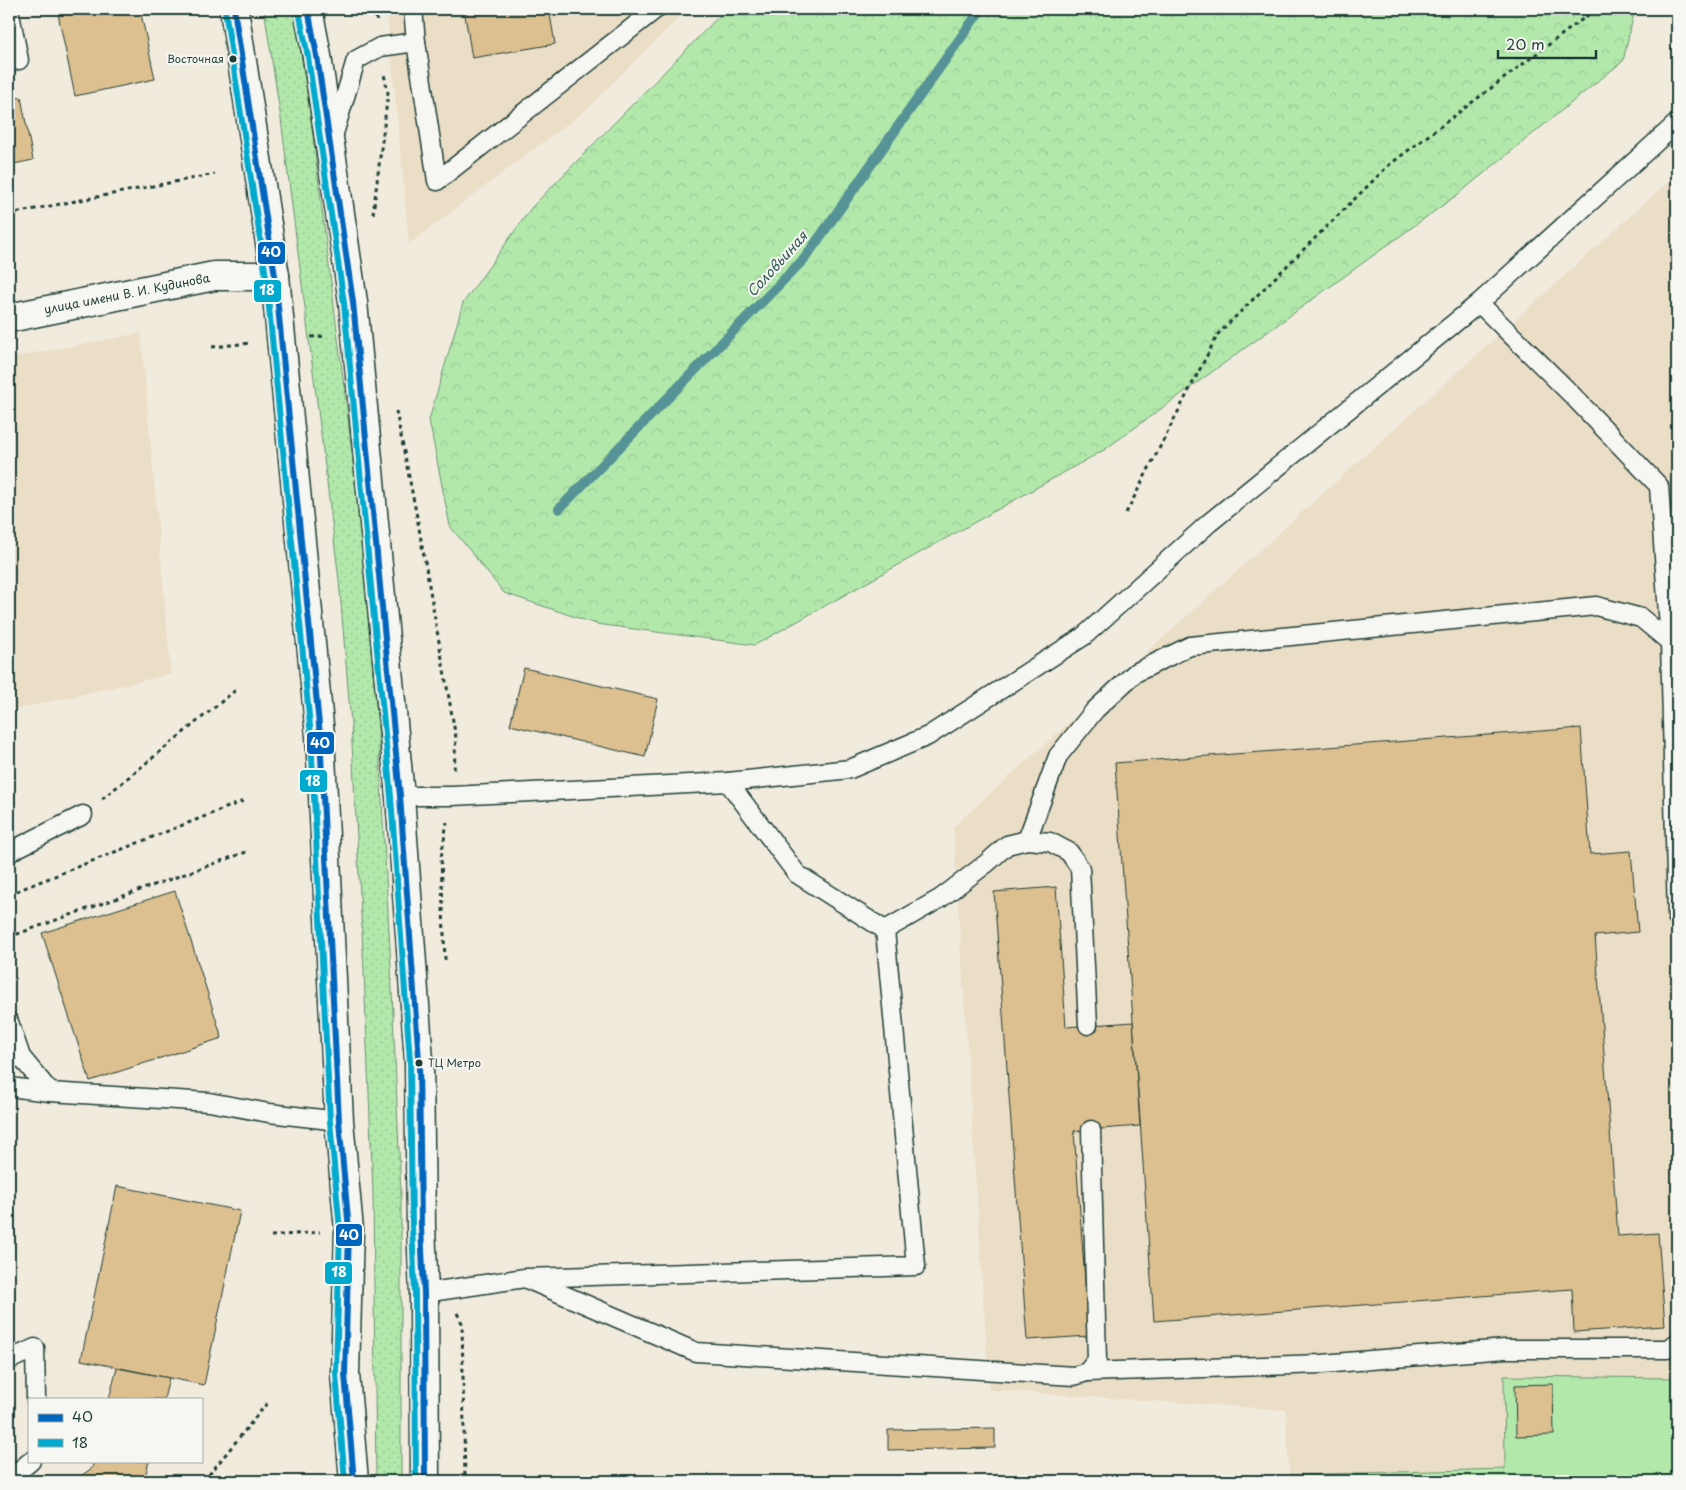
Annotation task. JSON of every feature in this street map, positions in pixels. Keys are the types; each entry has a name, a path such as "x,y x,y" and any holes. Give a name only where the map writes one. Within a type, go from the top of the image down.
{"main road":[{"path":"234,9 276,276 320,735 340,1121 349,1230 346,1374 354,1481"},
{"path":"308,9 354,310 400,796 419,1060 421,1227 424,1293 425,1481"},
{"name":"улица имени В. И. Кудинова","path":"9,318 214,276 276,276"}],"lane":[{"path":"9,9 19,60 9,62"},
{"path":"412,9 436,181 656,9"},
{"path":"330,147 356,60 380,47 416,42"},
{"path":"400,796 452,796 728,782 850,769 928,736 1084,636 1209,523 1479,303 1677,123"},
{"path":"1479,303 1571,394 1659,486 1670,642 1677,917"},
{"path":"1027,840 1058,756 1095,710 1135,673 1190,646 1596,606 1641,618 1670,642"},
{"path":"728,782 797,874 885,930"},
{"path":"9,854 11,851 83,815"},
{"path":"885,930 941,898 1007,845 1027,840 1050,842 1069,852 1080,868 1088,1025"},
{"path":"424,1293 526,1278 916,1266 885,930"},
{"path":"9,1022 21,1056 50,1092"},
{"path":"9,1086 50,1092 209,1102 268,1113 340,1121"},
{"path":"1087,1372 1097,1360 1091,1130"},
{"path":"526,1278 696,1352 1074,1376 1087,1372 1322,1364 1506,1349 1667,1349 1677,1343"},
{"path":"9,1360 34,1348 36,1398"},
{"path":"9,1480 31,1462"}],"path":[{"path":"1126,513 1218,334 1389,165 1596,9"},
{"path":"9,214 215,174"},
{"path":"83,815 237,689"},
{"path":"9,894 246,800"},
{"path":"9,936 249,851"},
{"path":"204,1481 268,1402"}],"shaded area":[{"path":"387,9 687,9 587,109 409,244"},
{"path":"1677,174 1677,1378 1504,1376 1505,1469 1289,1475 1286,1410 989,1390 953,827"},
{"path":"141,333 171,674 9,711 9,358"}],"green space":[{"path":"264,9 294,9 310,112 359,508 378,728 401,1195 401,1481 376,1481 373,1192 351,724 339,580 281,119"},
{"path":"726,9 1635,9 1623,61 1457,195 1104,450 755,645 596,624 504,593 450,526 429,420 463,303 532,207"},
{"path":"1504,1376 1677,1378 1677,1481 1289,1481 1289,1475 1505,1469"}],"building":[{"path":"57,9 140,9 155,79 75,96"},
{"path":"464,9 549,9 555,44 472,58"},
{"path":"21,97 33,160 9,165 9,100"},
{"path":"524,668 658,699 645,757 510,725"},
{"path":"1581,728 1590,854 1631,851 1638,932 1595,936 1618,1236 1658,1233 1665,1326 1574,1332 1572,1289 1154,1321 1115,763"},
{"path":"1056,887 1066,1027 1133,1022 1140,1126 1074,1131 1089,1336 1027,1340 994,892"},
{"path":"175,891 222,1038 90,1081 42,933"},
{"path":"117,1186 240,1211 204,1385 81,1360"},
{"path":"117,1368 169,1378 164,1398 109,1398"},
{"path":"1553,1384 1554,1435 1516,1436 1515,1385"},
{"path":"995,1428 995,1448 888,1450 888,1430"},
{"path":"94,1462 149,1462 144,1481 74,1481 92,1468"}],"waterway":[{"name":"Соловьиная","path":"559,509 805,258 981,9"}],"transit line":[{"name":"40","path":"234,9 275,276 320,735 339,1121 349,1230 345,1374 354,1481"},
{"name":"40","path":"308,9 317,56 353,302 400,796 419,1061 421,1227 424,1293 425,1481"},
{"name":"18","path":"225,10 266,277 311,736 330,1121 340,1230 336,1374 345,1481"},
{"name":"18","path":"299,11 308,57 344,303 391,797 410,1061 412,1227 415,1293 416,1481"}],"place":[{"name":"Восточная","path":"233,59"},
{"name":"ТЦ Метро","path":"419,1063"}]}
